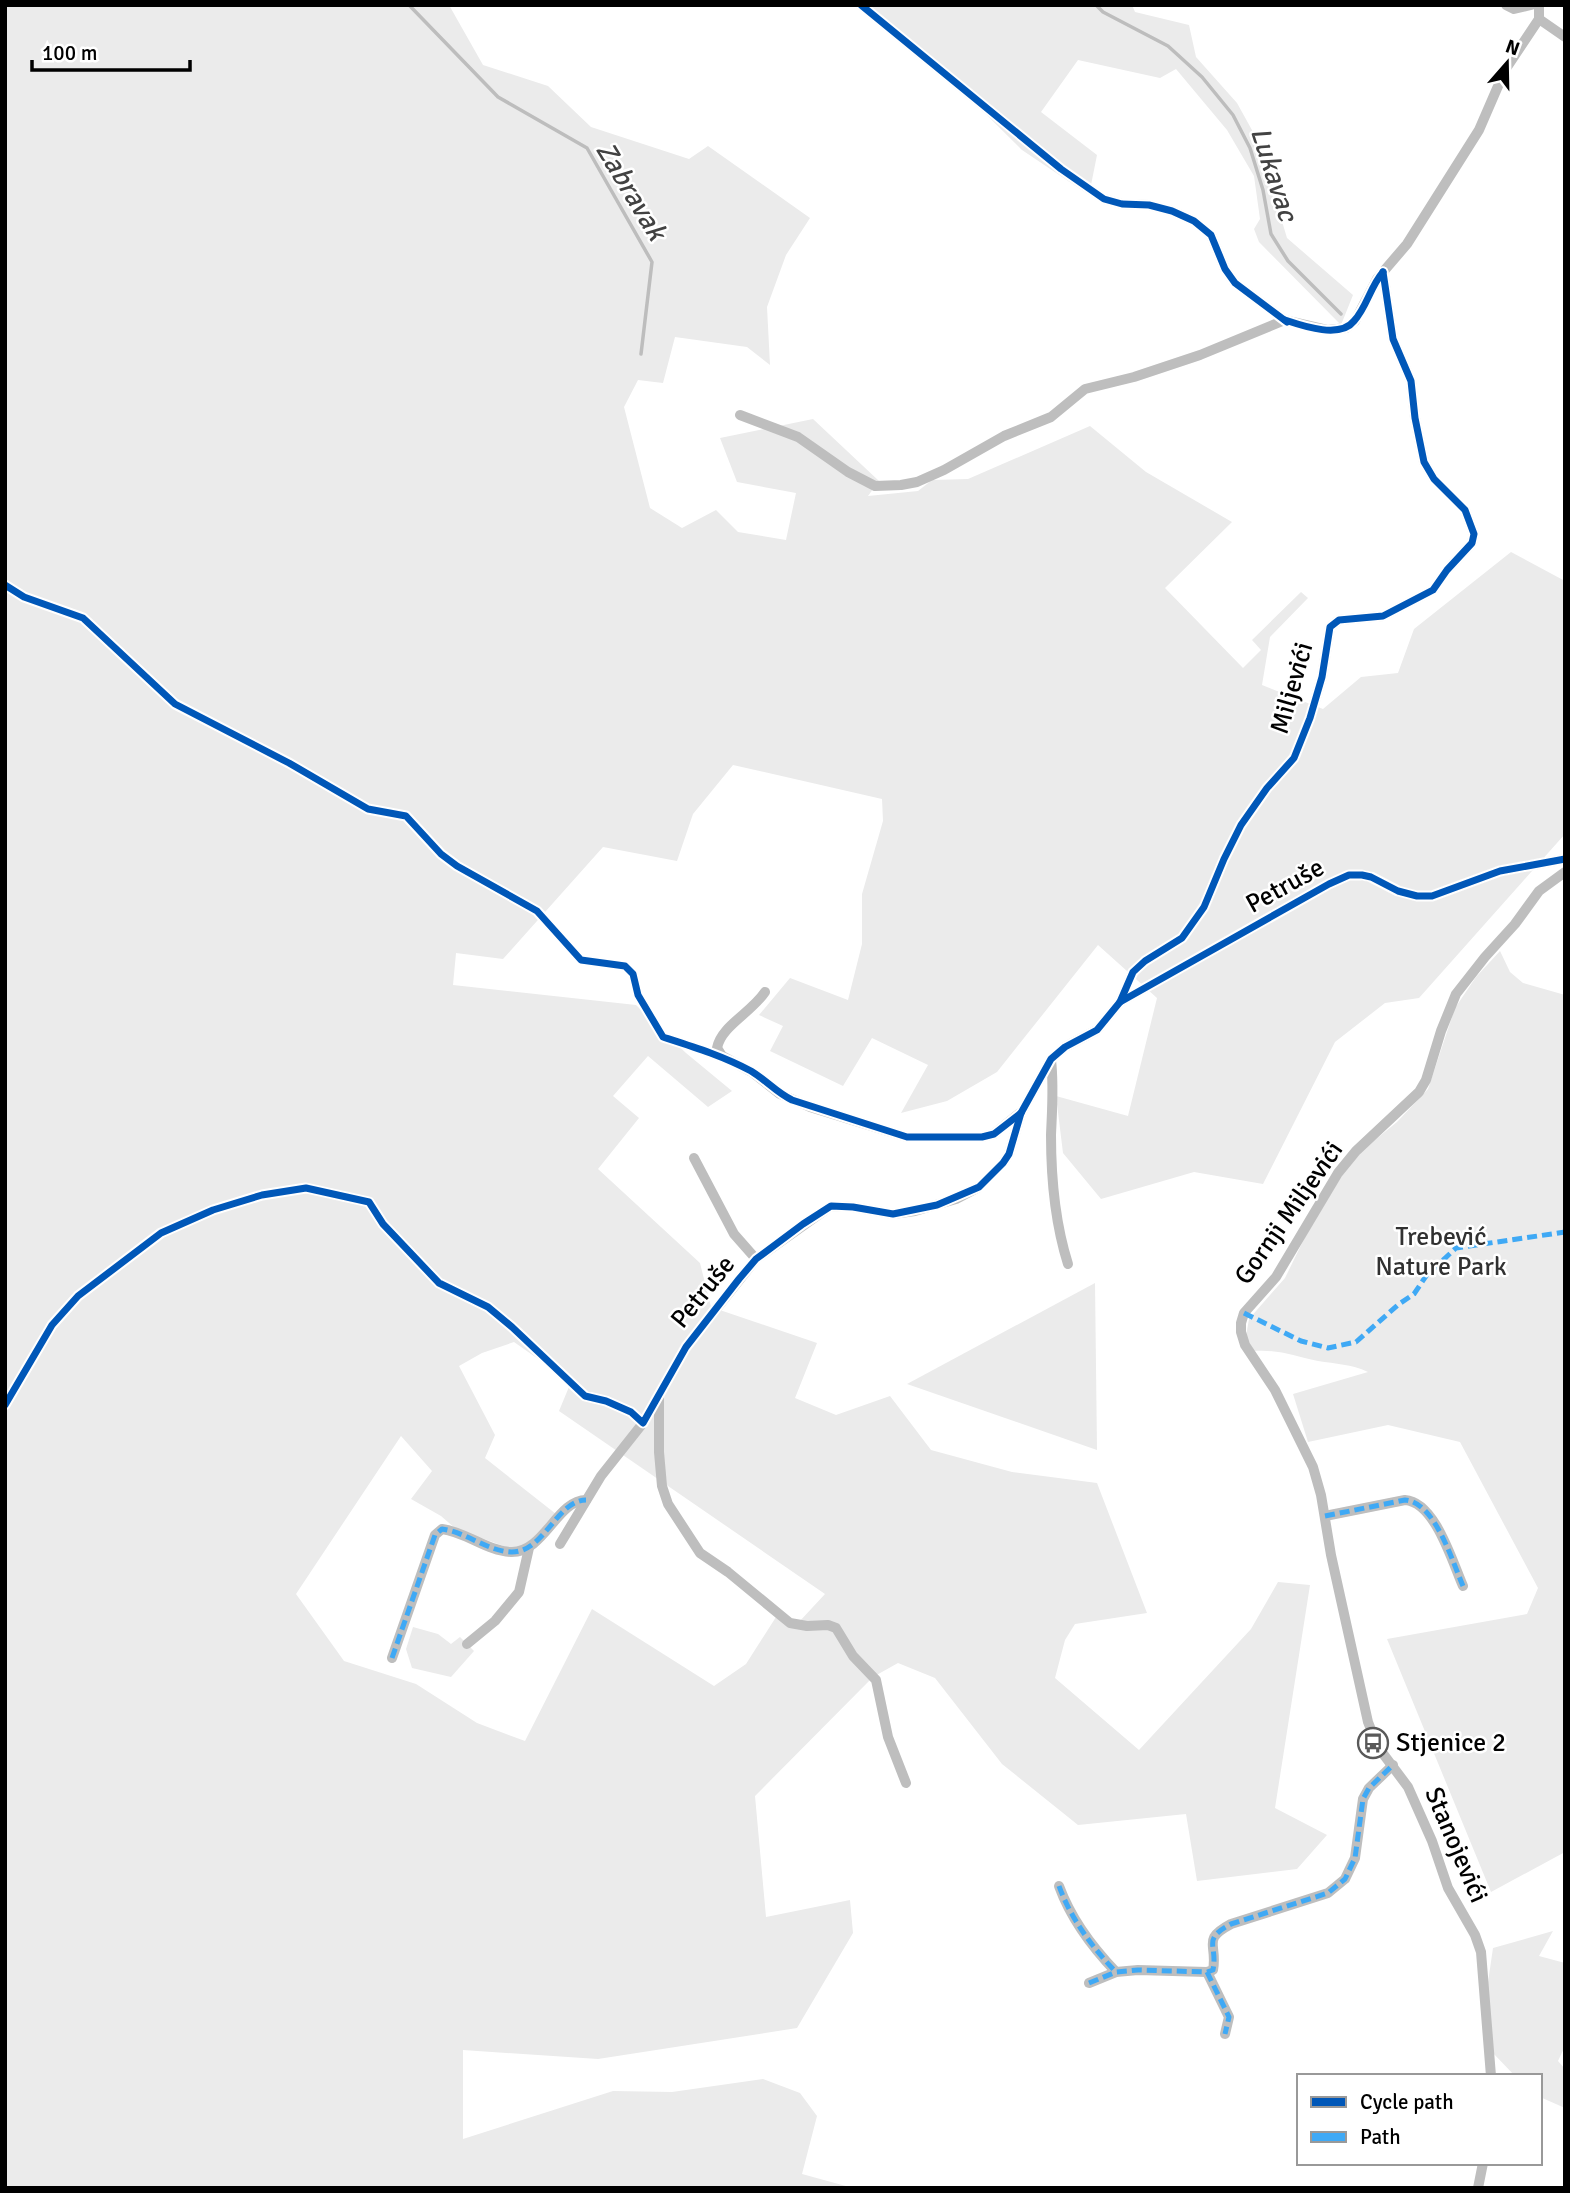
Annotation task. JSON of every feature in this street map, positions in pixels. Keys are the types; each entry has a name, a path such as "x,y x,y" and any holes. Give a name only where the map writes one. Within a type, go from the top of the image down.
{"street":[{"path":"861,5 1060,169 1104,199 1122,204 1149,205 1194,221 1211,235 1225,269 1235,283 1287,322"},
{"path":"1506,5 1514,9 1531,5"},
{"path":"740,415 798,437 848,472 875,486 917,482 1004,436 1051,417 1085,389 1135,377 1200,355 1284,320 1328,330 1346,328 1355,321 1372,288 1407,244 1479,130 1505,70 1539,19 1539,5"},
{"path":"1539,19 1565,37"},
{"name":"Miljevići","path":"1120,1002 1133,972 1145,961 1182,938 1204,907 1241,825 1267,788 1294,758 1322,677 1330,627 1339,620 1383,615 1433,590 1472,543 1474,534 1465,510 1434,479 1424,462 1411,381 1392,338 1383,272"},
{"name":"Petruše","path":"1151,986 1329,884 1349,876 1371,877 1398,891 1417,896 1432,896 1500,871 1565,859"},
{"name":"Gornji Miljevići","path":"1244,1313 1276,1277 1338,1173 1356,1151 1419,1092 1426,1080 1441,1031 1457,994 1539,891 1565,872"},
{"path":"1133,972 1138,982 1151,986"},
{"path":"1120,1002 1151,986"},
{"name":"Petruše","path":"765,992 756,1005 723,1032 717,1048 722,1056 752,1072 780,1094 810,1107 907,1137 982,1137 994,1134 1021,1113"},
{"name":"Petruše","path":"561,1544 601,1476 643,1423 686,1347 756,1259 831,1206 893,1214 915,1211 956,1199 979,1186 994,1174 1009,1154 1021,1113 1051,1059 1065,1047 1097,1030 1120,1002"},
{"path":"1051,1059 1054,1101 1051,1132 1052,1174 1060,1241 1068,1264"},
{"path":"694,1158 734,1234 756,1259"},
{"name":"Stanojevići","path":"1244,1313 1241,1332 1245,1345 1275,1390 1313,1467 1368,1722 1378,1746 1403,1777 1417,1805 1433,1841 1448,1888 1475,1935 1481,1952 1491,2074"},
{"path":"659,1396 662,1486 668,1504 694,1546 790,1623 807,1626 828,1625 836,1628 853,1656 876,1680 888,1737 906,1783"},
{"path":"392,1658 435,1535 442,1529 512,1552 529,1548 578,1500 586,1500"},
{"path":"1325,1517 1405,1500 1412,1501 1420,1505 1440,1532 1463,1586"},
{"path":"467,1644 495,1621 519,1592 529,1548"},
{"path":"1089,1983 1116,1972 1213,1970 1211,1944 1216,1931 1328,1893 1345,1878 1355,1858 1363,1799 1369,1788 1393,1765"},
{"path":"1059,1886 1081,1929 1116,1972"},
{"path":"1207,1972 1228,2017 1225,2034"},
{"path":"1478,2188 1483,2165"}],"green space":[{"path":"5,5 449,5 483,65 548,86 591,127 689,159 708,146 810,218 786,255 767,307 770,365 747,347 675,337 663,383 638,380 624,407 650,508 682,528 716,510 738,532 786,540 796,493 737,482 720,438 813,419 879,481 868,496 918,491 932,480 968,479 1090,426 1146,472 1232,522 1165,588 1243,668 1261,650 1252,640 1301,592 1308,598 1270,637 1262,685 1323,709 1361,677 1398,673 1414,629 1511,552 1565,581 1565,834 1419,998 1385,1003 1335,1042 1263,1184 1194,1172 1101,1199 1063,1153 1056,1096 1128,1116 1157,998 1098,945 997,1072 947,1101 901,1113 928,1065 872,1038 843,1086 770,1051 783,1026 759,1015 790,978 848,1000 862,944 862,894 883,821 882,799 733,765 693,814 677,861 603,847 503,959 456,953 453,985 636,1005 686,1053 732,1091 708,1107 648,1056 613,1096 639,1118 598,1169 700,1263 711,1307 817,1343 795,1398 836,1415 890,1396 931,1450 1012,1472 1097,1483 1147,1613 1075,1624 1065,1640 1055,1678 1139,1750 1251,1629 1278,1582 1310,1585 1275,1808 1327,1835 1297,1869 1197,1881 1186,1814 1078,1825 1002,1764 935,1678 898,1663 873,1677 755,1796 766,1917 850,1900 853,1933 797,2028 598,2059 463,2050 463,2139 613,2091 672,2092 763,2079 800,2093 817,2116 802,2174 853,2188 5,2188","holes":["514,1342 571,1382 559,1411 825,1594 799,1622 776,1617 746,1664 714,1686 592,1609 525,1741 477,1723 416,1684 344,1661 296,1594 401,1436 432,1471 411,1499 441,1516 456,1529 515,1550 534,1540 556,1514 485,1458 495,1435 459,1366 482,1353"]},
{"path":"866,5 1132,5 1135,12 1189,25 1196,57 1237,103 1268,159 1275,198 1287,238 1353,295 1341,325 1259,242 1254,229 1260,219 1254,176 1227,130 1176,69 1160,78 1078,60 1041,112 1097,155 1089,195 1022,150 921,50"},
{"name":"Trebević Nature Park","path":"1500,951 1510,972 1523,983 1565,995 1565,1852 1491,1892 1387,1639 1527,1614 1538,1588 1460,1442 1388,1425 1308,1442 1293,1394 1368,1372 1279,1352 1252,1351 1246,1336 1249,1319 1285,1278 1305,1237 1344,1172 1364,1149 1397,1122 1428,1089 1455,1008 1476,977"},
{"path":"1095,1283 1097,1450 907,1384"},
{"path":"413,1627 438,1634 451,1644 460,1637 474,1651 451,1677 412,1668 406,1649"},
{"path":"1553,1931 1539,1956 1565,1963 1565,2046 1558,2061 1565,2069 1565,2108 1542,2098 1542,2074 1513,2074 1492,2052 1487,1989 1493,1948"}],"waterway":[{"name":"Zabravak","path":"409,5 498,97 587,148 652,262 641,354"},
{"name":"Lukavac","path":"1096,5 1103,12 1168,46 1202,77 1233,115 1250,148 1263,190 1271,234 1288,261 1341,314"}],"marked path":[{"path":"1244,1313 1301,1341 1328,1348 1356,1342 1414,1294 1426,1276 1456,1248 1565,1232"},
{"path":"392,1658 435,1535 442,1529 502,1551 523,1550 542,1536 567,1508 586,1500"},
{"path":"1325,1516 1405,1500 1416,1503 1434,1521 1463,1586"},
{"path":"1089,1983 1116,1972 1213,1970 1213,1939 1216,1934 1231,1924 1328,1893 1345,1879 1355,1858 1363,1799 1369,1788 1393,1765"},
{"path":"1059,1886 1083,1932 1116,1972"},
{"path":"1207,1972 1229,2017 1225,2034"}],"cycle path":[{"path":"861,5 1061,169 1104,199 1122,204 1149,205 1194,221 1211,235 1225,269 1235,283 1287,322"},
{"path":"1285,320 1321,330 1348,326 1358,315 1383,272"},
{"path":"5,1405 52,1325 78,1296 161,1233 213,1210 262,1195 306,1188 369,1202 383,1224 439,1283 488,1307 585,1396 606,1401 631,1412 643,1423 686,1347 739,1279 756,1259 803,1224 831,1206 893,1214 937,1205 979,1187 1009,1154 1021,1113 1051,1059 1065,1047 1097,1030 1120,1002 1133,972 1145,961 1182,938 1204,907 1241,825 1267,788 1294,758 1322,677 1330,627 1339,620 1383,616 1433,590 1472,543 1474,534 1465,510 1434,479 1424,462 1411,381 1393,339 1383,272"},
{"path":"5,585 24,597 83,618 175,704 289,763 368,809 406,816 441,854 457,866 537,911 581,960 625,966 633,974 638,995 663,1037 740,1066 792,1100 907,1137 982,1137 994,1134 1021,1113"},
{"path":"1120,1002 1349,875 1371,877 1398,891 1417,896 1432,896 1500,871 1565,859"}],"place":[{"name":"Stjenice 2","path":"1373,1743"}]}
